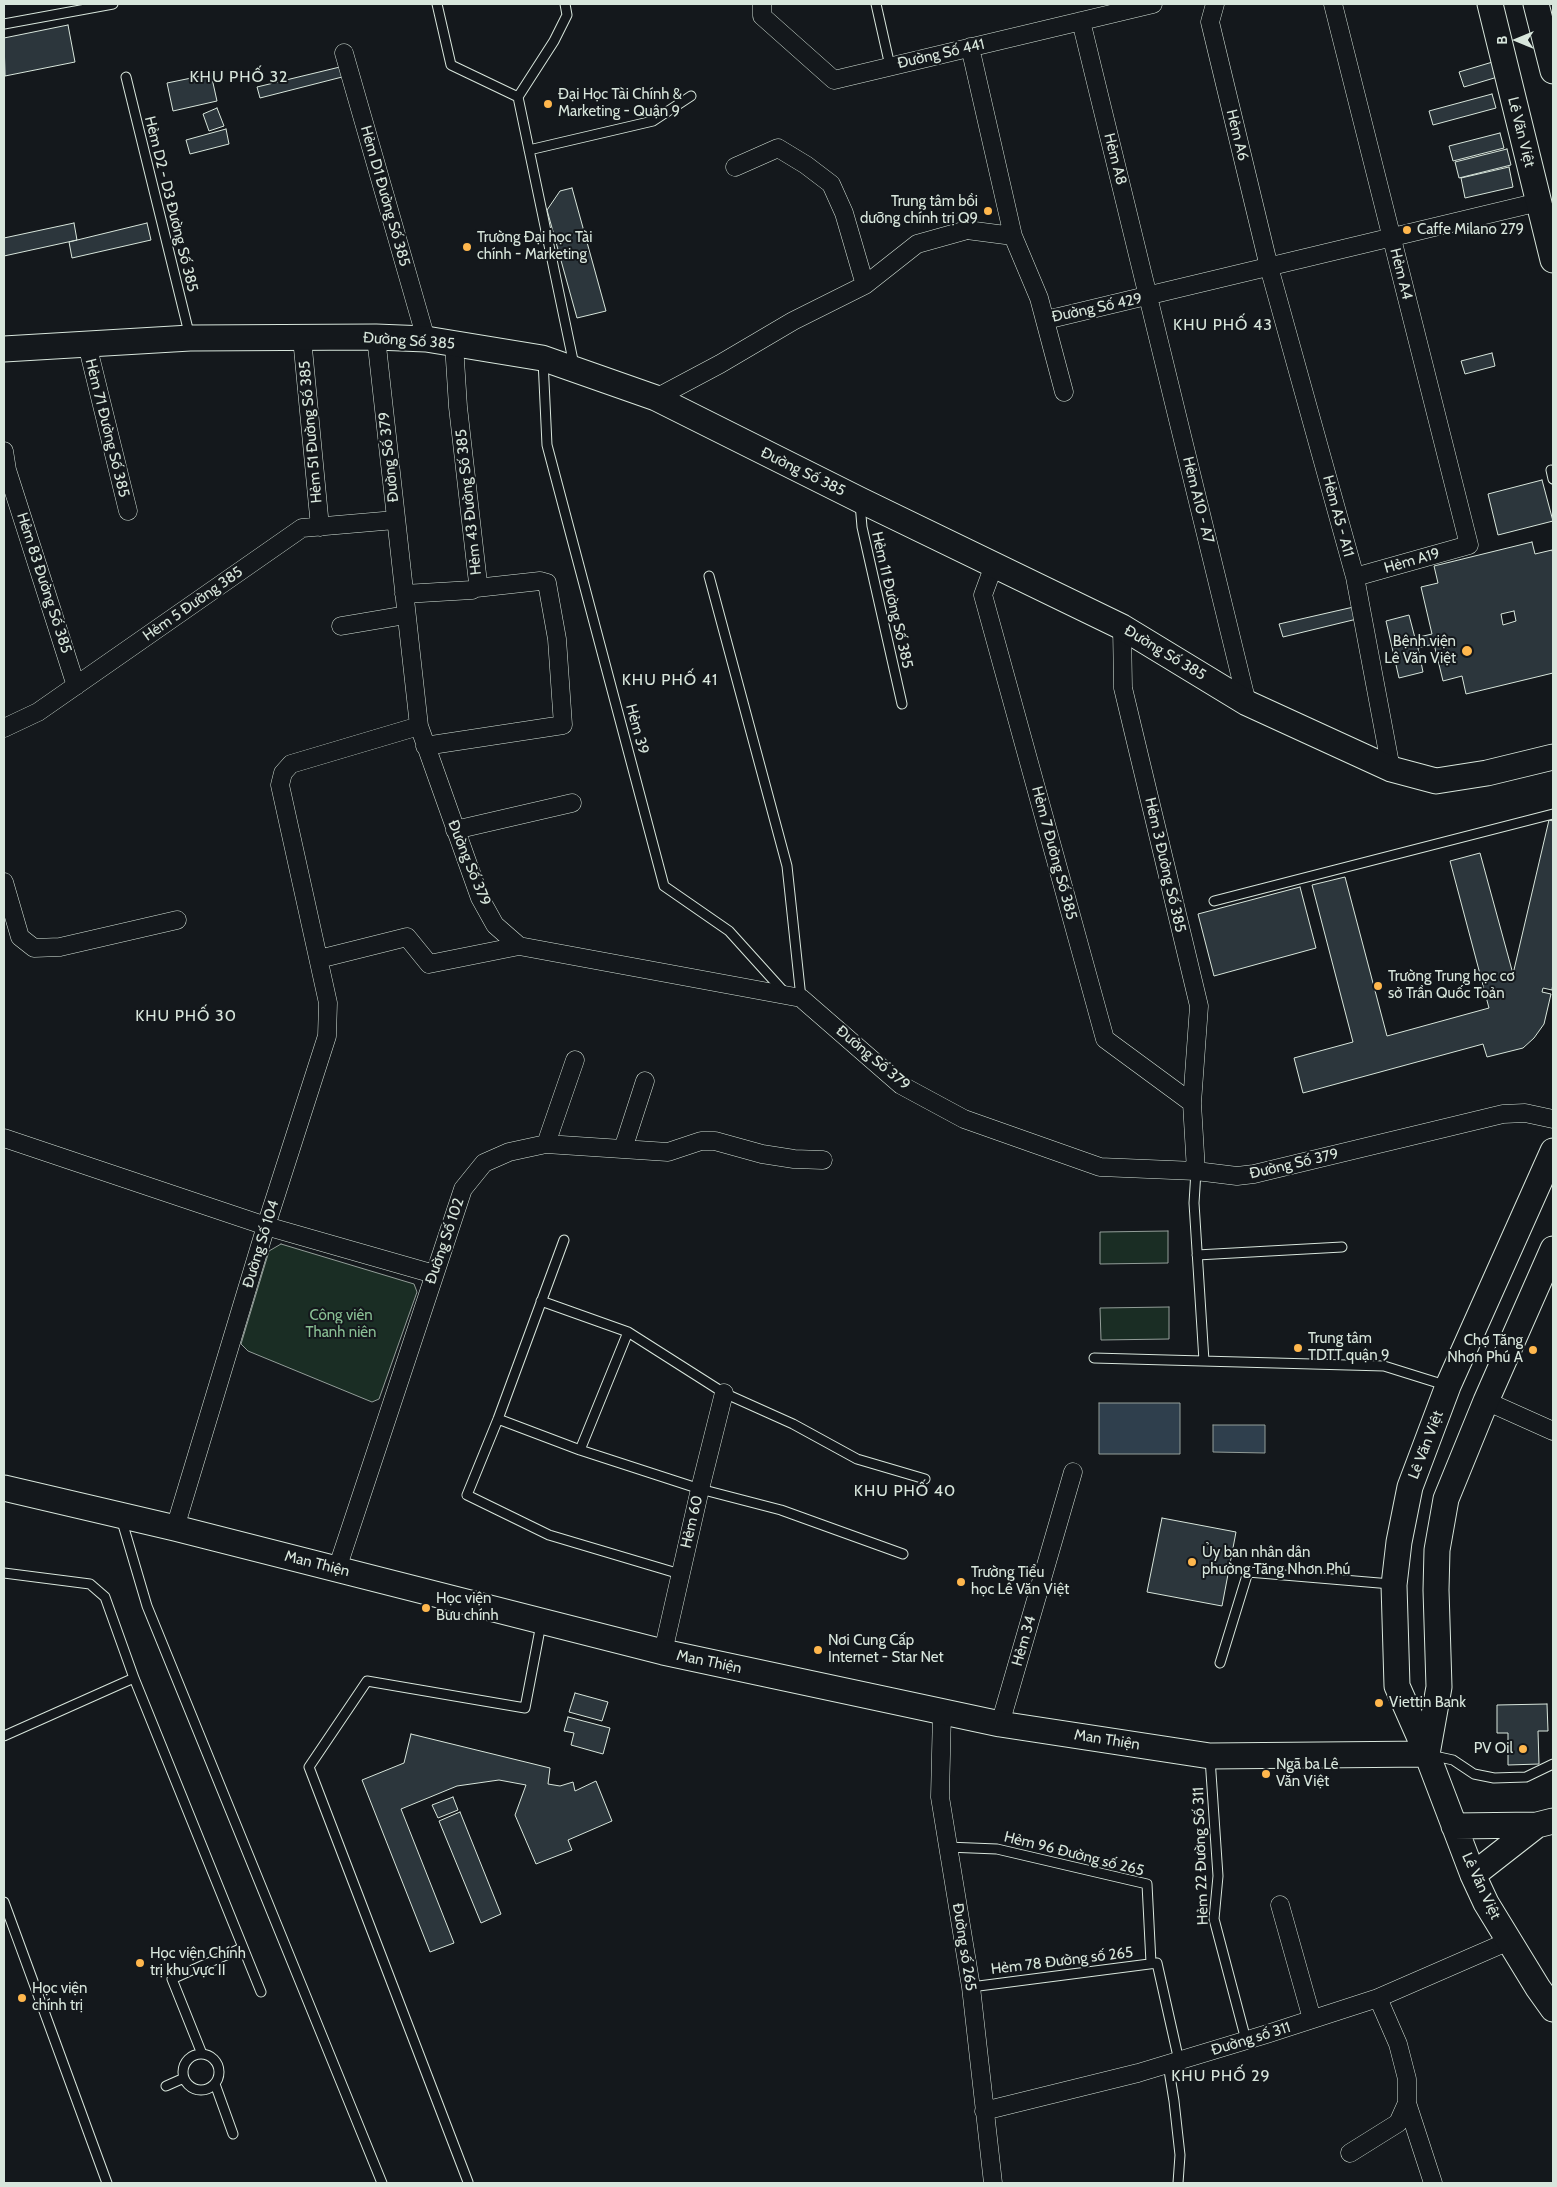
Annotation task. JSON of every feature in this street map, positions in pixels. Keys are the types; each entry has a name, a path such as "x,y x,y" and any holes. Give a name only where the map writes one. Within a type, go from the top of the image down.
{"street":[{"name":"Đường Số 441","path":"762,4 762,16 834,80 1082,21 1134,6 1153,4"},
{"name":"Hẻm A6","path":"1215,4 1210,22 1269,268"},
{"name":"Hẻm A4","path":"1333,4 1469,545"},
{"name":"Lê Văn Việt","path":"1490,4 1546,200 1553,260"},
{"path":"1536,4 1553,71"},
{"name":"Hẻm A8","path":"1082,21 1149,297"},
{"name":"Đường Số 429","path":"970,48 1013,236 1039,298 1046,320 1149,297 1546,200"},
{"name":"Hẻm D1 Đường Số 385","path":"344,53 426,339"},
{"path":"735,168 778,148 806,165 831,184 844,213 864,285"},
{"path":"656,398 720,364 793,321 864,285 918,244 967,230 1013,236"},
{"name":"Hẻm A5 - A11","path":"1269,268 1355,577 1390,769"},
{"name":"Hẻm A10 - A7","path":"1149,297 1248,703"},
{"path":"1046,320 1064,392"},
{"name":"Đường Số 385","path":"4,349 190,338 376,337 426,339 542,358 656,398 860,500 1122,627 1248,703 1390,769 1436,781 1487,773 1553,757"},
{"name":"Đường Số 379","path":"376,337 419,726 480,898 495,925 519,946"},
{"name":"Hẻm 51 Đường Số 385","path":"302,338 320,527"},
{"name":"Hẻm 71 Đường Số 385","path":"87,344 128,511"},
{"name":"Hẻm 43 Đường Số 385","path":"404,594 472,590 476,588 478,583 458,407 454,344"},
{"name":"Hẻm 83 Đường Số 385","path":"4,451 8,470 76,686"},
{"name":"Hẻm 5 Đường 385","path":"4,728 38,712 302,528 395,520"},
{"name":"Hẻm A19","path":"1355,577 1469,545"},
{"name":"Hẻm 7 Đường Số 385","path":"994,565 983,595 1105,1039 1192,1103"},
{"path":"425,746 563,725 557,639 548,582 540,581 476,588"},
{"path":"341,626 406,615"},
{"name":"Hẻm 3 Đường Số 385","path":"1122,627 1123,688 1199,1006 1192,1103 1196,1171"},
{"path":"419,726 291,764 283,773 280,786 319,959 407,937 429,964 519,946 794,996"},
{"path":"455,830 572,803"},
{"path":"4,882 12,940 34,948 60,947 177,920"},
{"name":"Đường Số 104","path":"174,1528 266,1226 327,1036 328,1003 319,959"},
{"name":"Đường Số 379","path":"794,996 901,1085 964,1119 1100,1167 1196,1171 1237,1176 1254,1174 1503,1114 1525,1113 1553,1119"},
{"path":"546,1144 575,1060"},
{"path":"623,1149 645,1081"},
{"path":"4,1138 266,1226 434,1274"},
{"name":"Đường Số 102","path":"337,1568 463,1189 484,1163 509,1152 546,1144 668,1152 701,1141 716,1141 762,1154 794,1159 823,1160"},
{"name":"Lê Văn Việt","path":"1553,1151 1448,1386 1410,1487 1399,1542 1394,1585 1396,1686 1427,1754 1473,1875 1486,1903 1553,2009"},
{"path":"1427,1754 1439,1687 1436,1590 1437,1550 1446,1500 1486,1401 1553,1249"},
{"path":"1448,1386 1553,1431"},
{"name":"Hẻm 60","path":"663,1652 724,1393"},
{"name":"Hẻm 34","path":"1000,1724 1073,1472"},
{"name":"Man Thiện","path":"4,1488 337,1568 663,1652 1000,1724 1210,1756 1427,1754"},
{"name":"Đường số 265","path":"942,1712 940,1797 971,1987 993,2183"},
{"path":"1454,1826 1545,1823"},
{"path":"1473,1875 1545,1823"},
{"path":"1280,1905 1312,2020"},
{"name":"Đường số 311","path":"984,2111 1173,2062 1312,2020 1378,1998 1509,1940"},
{"path":"1378,1998 1398,2044 1407,2079 1407,2103 1433,2183"},
{"path":"1350,2153 1398,2123 1407,2103"}],"lane":[{"path":"4,24 113,4"},
{"path":"437,4 451,65 518,97"},
{"path":"565,4 568,15 554,41 518,97 575,368"},
{"path":"876,4 890,66"},
{"name":"Hẻm D2 - D3 Đường Số 385","path":"126,77 190,338"},
{"path":"529,150 653,122 691,96"},
{"name":"Hẻm 39","path":"542,358 547,445 664,886 730,930 794,996"},
{"name":"Hẻm 11 Đường Số 385","path":"860,500 862,527 902,704"},
{"path":"708,576 787,866 794,996"},
{"path":"1214,901 1553,814"},
{"path":"1196,1171 1194,1203 1204,1361"},
{"path":"564,1240 498,1419 467,1495 550,1535 680,1574"},
{"path":"1197,1255 1342,1247"},
{"path":"542,1301 628,1332 724,1393 793,1424 857,1459 925,1479"},
{"path":"580,1450 628,1332"},
{"path":"1094,1358 1384,1366 1448,1386"},
{"path":"498,1419 580,1450 700,1489 781,1510 903,1554"},
{"path":"120,1516 147,1606 382,2183"},
{"path":"1220,1663 1248,1572 1394,1585"},
{"path":"4,1573 90,1584 105,1598 134,1678 261,1992"},
{"path":"468,2182 309,1767 367,1681 524,1708 541,1621"},
{"path":"4,1736 134,1678"},
{"path":"1427,1754 1454,1760 1474,1774 1494,1778 1526,1777 1553,1764"},
{"name":"Hẻm 22 Đường Số 311","path":"1210,1756 1218,1876 1214,1919 1246,2040"},
{"name":"Hẻm 96 Đường số 265","path":"947,1847 997,1849 1147,1884 1154,1963"},
{"path":"4,1902 8,1923 106,2183"},
{"path":"202,2054 172,1979 242,1948"},
{"path":"1154,1963 1173,2062 1174,2101 1180,2155 1178,2183"},
{"name":"Hẻm 78 Đường số 265","path":"971,1987 1154,1963"},
{"path":"215,2084 200,2090 193,2088 184,2078 183,2071 188,2059 194,2055 202,2054 214,2059 218,2072 215,2084 233,2134"},
{"path":"166,2086 184,2078"}],"green space":[{"path":"1168,1231 1168,1263 1100,1264 1100,1232"},
{"name":"Công viên Thanh niên","path":"281,1244 414,1284 417,1292 379,1399 372,1402 248,1351 241,1344 269,1251"},
{"path":"1169,1307 1169,1339 1101,1340 1100,1308"}],"water":[{"path":"1099,1403 1180,1403 1180,1454 1099,1454"},
{"path":"1213,1425 1265,1425 1265,1453 1213,1452"}],"building":[{"path":"68,25 75,62 5,76 4,38"},
{"path":"1496,61 1501,76 1464,87 1459,72"},
{"path":"344,66 346,76 260,98 257,87"},
{"path":"211,74 217,101 173,111 167,83"},
{"path":"1492,94 1496,108 1433,125 1429,111"},
{"path":"217,108 224,126 209,131 203,114"},
{"path":"226,129 229,144 190,154 186,140"},
{"path":"1500,133 1504,148 1453,161 1449,146"},
{"path":"1507,149 1511,165 1459,178 1455,162"},
{"path":"1509,167 1513,187 1465,198 1461,178"},
{"path":"572,188 606,311 577,318 547,210 560,191"},
{"path":"74,223 77,240 4,256 4,238"},
{"path":"147,223 151,240 72,258 69,242"},
{"path":"1492,353 1495,366 1465,374 1461,361"},
{"path":"1542,480 1553,521 1498,535 1488,494"},
{"path":"1532,542 1535,554 1552,550 1553,673 1466,694 1462,676 1443,681 1434,644 1418,648 1423,672 1399,678 1386,621 1409,615 1415,638 1432,634 1421,587 1438,583 1434,566","holes":["1514,611 1516,621 1503,625 1501,614"]},
{"path":"1358,606 1361,618 1283,637 1279,624"},
{"path":"1549,820 1553,821 1553,983 1552,990 1543,988 1542,992 1551,994 1544,1024 1534,1038 1523,1048 1487,1057 1483,1044 1303,1093 1294,1058 1353,1042 1312,885 1345,877 1387,1036 1489,1008 1450,861 1480,853 1513,974"},
{"path":"1300,887 1316,948 1214,976 1198,914"},
{"name":"Ủy ban nhân dân phường Tăng Nhơn Phú","path":"1162,1518 1236,1532 1222,1606 1147,1592"},
{"path":"575,1693 608,1702 602,1721 569,1712"},
{"name":"PV Oil","path":"1547,1704 1548,1731 1538,1731 1539,1764 1508,1765 1508,1733 1497,1733 1497,1705"},
{"path":"568,1717 610,1728 603,1754 571,1745 574,1733 564,1731"},
{"path":"411,1734 550,1768 548,1784 560,1786 573,1782 575,1791 596,1781 612,1821 568,1840 572,1850 536,1864 515,1815 526,1785 499,1780 457,1786 401,1809 454,1943 430,1952 362,1780 404,1763"},
{"path":"453,1797 458,1810 438,1818 432,1805"},
{"path":"460,1812 501,1914 481,1923 439,1821"}],"place":[{"name":"Đại Học Tài Chính & Marketing - Quận 9","path":"548,104"},
{"name":"Trung tâm bồi dưỡng chính trị Q9","path":"988,211"},
{"name":"Caffe Milano 279","path":"1407,230"},
{"name":"Trường Đại học Tài chính - Marketing","path":"467,247"},
{"name":"Bệnh viện Lê Văn Việt","path":"1467,651"},
{"name":"Trường Trung học cơ sở Trần Quốc Toản","path":"1378,986"},
{"name":"Trung tâm TDTT quận 9","path":"1298,1348"},
{"name":"Chợ Tăng Nhơn Phú A","path":"1533,1350"},
{"name":"Ủy ban nhân dân phường Tăng Nhơn Phú","path":"1192,1562"},
{"name":"Trường Tiểu học Lê Văn Việt","path":"961,1582"},
{"name":"Học viện Bưu chính","path":"426,1608"},
{"name":"Nơi Cung Cấp Internet - Star Net","path":"818,1650"},
{"name":"Viettin Bank","path":"1379,1703"},
{"name":"PV Oil","path":"1523,1749"},
{"name":"Ngã ba Lê Văn Việt","path":"1266,1774"},
{"name":"Học viện Chính trị khu vực II","path":"140,1963"},
{"name":"Học viện chính trị","path":"22,1998"}],"district":[{"name":"KHU PHỐ 32","path":"239,77"},
{"name":"KHU PHỐ 43","path":"1223,325"},
{"name":"KHU PHỐ 41","path":"670,680"},
{"name":"KHU PHỐ 30","path":"186,1016"},
{"name":"KHU PHỐ 40","path":"905,1491"},
{"name":"KHU PHỐ 29","path":"1221,2076"}]}
